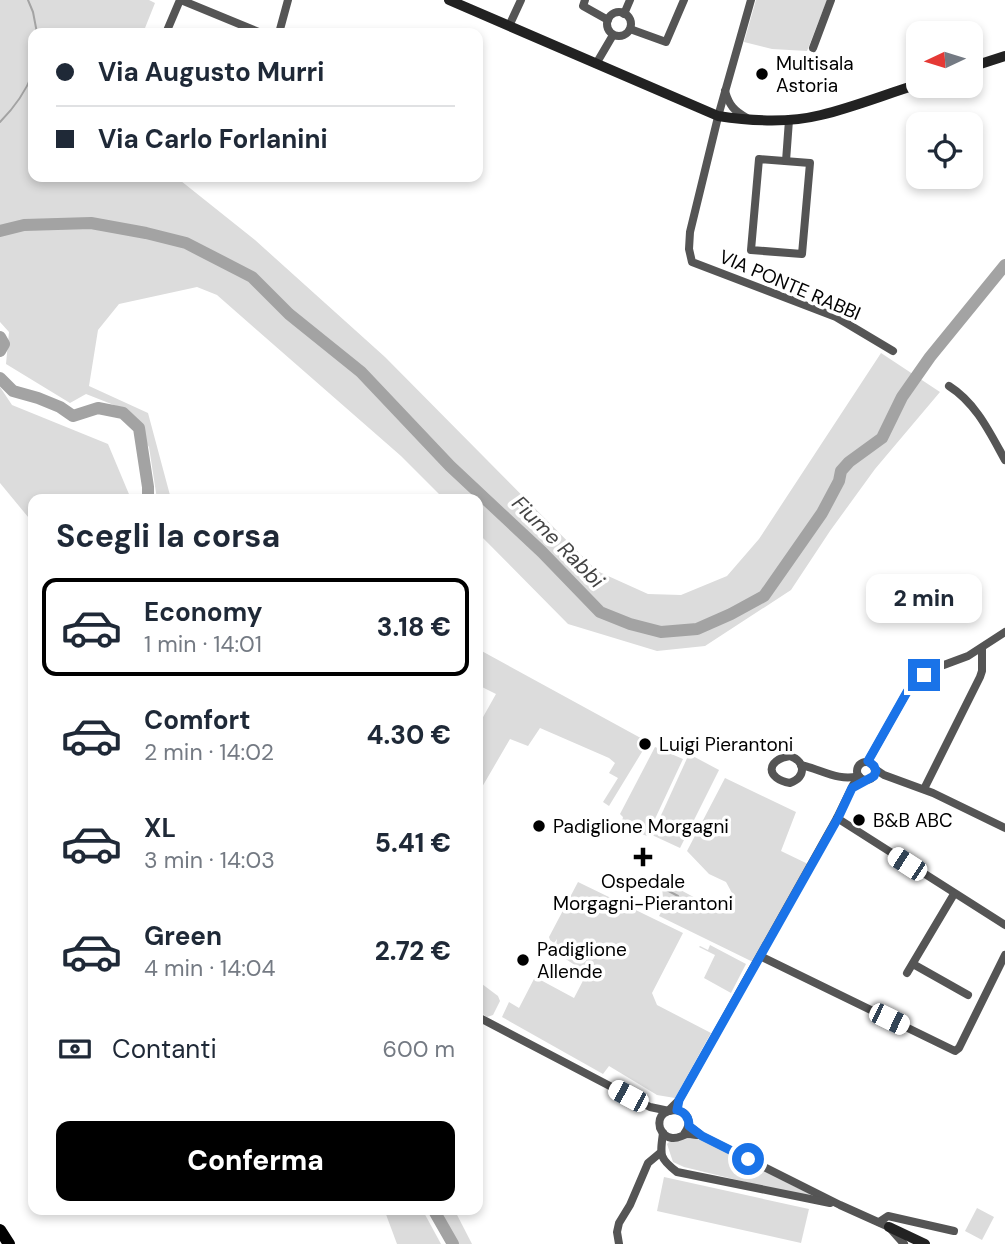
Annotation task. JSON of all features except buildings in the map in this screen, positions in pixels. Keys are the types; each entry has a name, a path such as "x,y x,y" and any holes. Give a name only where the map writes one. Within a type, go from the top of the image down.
{"main road":[{"path":"449,0 718,116 749,120 789,120 819,116 906,88"},
{"path":"984,63 1005,56"},
{"path":"884,1225 925,1244"},
{"path":"0,1230 9,1244"}],"street":[{"path":"168,28 181,0 249,28"},
{"path":"280,28 288,0"},
{"path":"509,26 521,0"},
{"path":"624,14 630,0"},
{"path":"630,29 666,42 684,0"},
{"path":"718,116 751,0"},
{"path":"813,48 831,0"},
{"path":"584,3 608,20"},
{"path":"617,12 624,14 630,22 630,29 621,36 613,35 607,27 610,16 617,12"},
{"path":"596,64 613,35"},
{"path":"725,91 731,106 749,120"},
{"name":"VIA PONTE RABBI","path":"718,116 690,232 688,249 692,262 836,317 894,351"},
{"path":"786,161 789,120"},
{"path":"759,159 786,161 810,163 803,254 751,250 759,159"},
{"path":"949,386 960,393 983,420 1005,460"},
{"path":"865,775 861,763 868,761 913,685 928,671 968,656 1005,632"},
{"path":"924,789 980,677 982,648"},
{"path":"968,656 981,666"},
{"path":"687,1130 677,1138 665,1135 660,1127 760,956 838,818 852,788 873,764 868,761"},
{"path":"801,770 841,776 884,775 924,789 1005,828"},
{"path":"838,818 1005,925"},
{"path":"908,973 954,894"},
{"path":"760,956 955,1051 959,1048 1005,955"},
{"path":"913,964 968,995"},
{"path":"483,1020 650,1108 684,1113 687,1117 687,1130"},
{"path":"687,1130 884,1225 904,1244"},
{"path":"619,1244 619,1223 648,1163 661,1149 665,1135"},
{"path":"661,1149 667,1164 677,1172 840,1205"},
{"path":"884,1225 882,1219 888,1216 954,1231"}],"shaded area":[{"path":"0,0 149,0 155,3 145,28 28,28 28,182 182,182 255,240 385,357 597,571 648,594 681,595 727,576 759,539 881,353 940,392 875,469 791,590 705,646 657,651 568,624 483,538 483,494 439,494 401,456 217,295 197,287 119,304 98,330 89,386 148,413 170,494 156,494 149,447 119,407 86,394 70,403 6,364 9,332 0,322"},
{"path":"756,0 827,0 807,51 772,49 744,42"},
{"path":"0,387 12,405 108,444 129,494 28,494 28,517 0,483"},
{"path":"483,652 648,742 609,806 603,802 618,778 609,773 615,763 540,728 528,746 510,739 483,785 483,717 496,694 483,688"},
{"path":"655,747 683,759 647,836 621,826 623,817 620,814"},
{"path":"689,754 719,770 680,848 652,835"},
{"path":"725,778 796,812 781,851 808,864 753,962 659,916 667,901 663,898 664,881 712,907 724,906 730,900 732,893 726,882 709,874 687,851"},
{"path":"578,882 683,933 652,993 657,1005 711,1033 675,1098 657,1095 609,1066 603,1074 502,1017 509,1002 519,1008 535,977 574,998 587,973 555,952 557,939 554,943 549,937"},
{"path":"710,945 746,964 731,993 704,978 715,955 699,947 708,950"},
{"path":"483,985 498,996 500,1001 493,1015 487,1017 483,1014"},
{"path":"696,1138 816,1197 782,1191 673,1162 667,1144 670,1141"},
{"path":"664,1177 809,1209 801,1243 657,1211"},
{"path":"977,1208 994,1217 982,1240 965,1231"},
{"path":"386,1215 425,1215 441,1244 397,1244"},
{"path":"442,1215 457,1215 472,1244 458,1244"}],"waterway":[{"path":"28,0 36,28"},
{"path":"0,122 28,85"},
{"name":"Fiume Rabbi","path":"0,231 24,225 91,223 146,233 186,243 252,277 289,314 361,372 480,494"},
{"name":"Fiume Rabbi","path":"483,497 600,612 661,632 697,629 731,614 764,596 822,513 839,481 841,471 882,438 902,397 930,357 1005,265"},
{"path":"0,337 4,344 0,351"},
{"path":"0,378 13,391 60,407 73,416 98,408 123,413 139,428 148,494"},
{"path":"663,888 678,896"},
{"path":"684,900 699,908"},
{"path":"436,1215 453,1244"}],"place":[{"name":"Multisala Astoria","path":"762,74"},
{"name":"Luigi Pierantoni","path":"645,744"},
{"name":"B&B ABC","path":"859,820"},
{"name":"Padiglione Morgagni","path":"539,826"},
{"name":"Ospedale Morgagni-Pierantoni","path":"643,857"},
{"name":"Padiglione Allende","path":"523,960"}],"route":[{"path":"748,1159 702,1136 689,1126 687,1117 677,1110 679,1100 838,818 852,788 874,776 876,771 868,761 907,692 924,675"}]}
